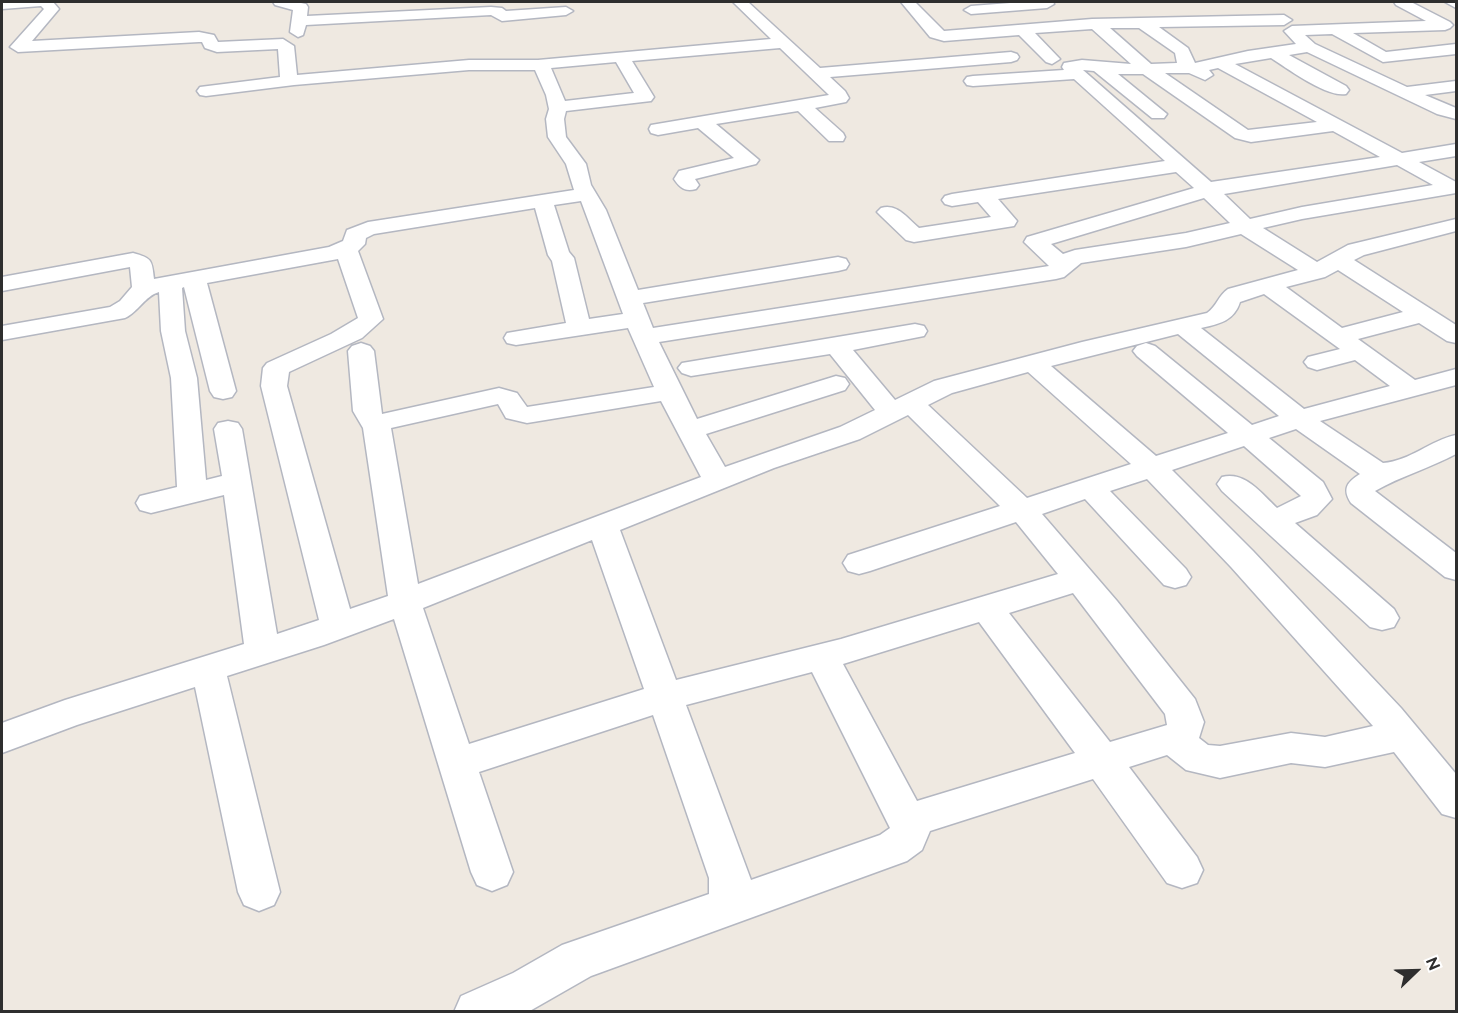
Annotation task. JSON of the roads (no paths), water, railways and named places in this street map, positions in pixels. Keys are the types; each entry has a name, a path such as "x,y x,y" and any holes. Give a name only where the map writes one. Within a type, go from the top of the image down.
{"street":[{"path":"2,5 38,2"},
{"path":"46,2 52,9 51,12 18,47 199,37 208,38 211,45 217,47 297,44 301,7 280,2"},
{"path":"658,129 831,101 840,97 740,2"},
{"path":"908,2 936,34 944,36 1022,29 1070,37 1095,24 1260,20"},
{"path":"1401,2 1451,25"},
{"path":"1452,2 1456,4"},
{"path":"1260,3 1292,30 1405,92 1451,125"},
{"path":"969,13 1052,6 1089,69 1180,165 1246,227 1423,314 1456,336"},
{"path":"1118,6 1182,51 1184,63 1222,85"},
{"path":"299,21 491,11 497,11 500,15 515,8 566,11"},
{"path":"1200,8 1222,21"},
{"path":"1242,8 1260,20 1292,30 1451,25"},
{"path":"973,81 1030,77 1089,69 1194,69 1223,57 1273,44 1292,30 1418,11"},
{"path":"1095,24 1147,69 1189,100 1246,135 1337,125"},
{"path":"1022,29 1052,59"},
{"path":"1334,29 1383,57 1456,49"},
{"path":"987,32 1030,77"},
{"path":"1163,38 1194,38"},
{"path":"718,481 671,392 638,318 609,238 588,194 581,186 576,164 557,137 555,119 558,107 551,76 560,62 626,65 784,44"},
{"path":"1273,44 1315,78 1349,90"},
{"path":"285,45 288,77 294,80"},
{"path":"815,73 1011,57"},
{"path":"516,338 638,318 946,291 1056,272 1068,259 1075,257 1150,246 1322,209 1453,188 1337,125 1223,57"},
{"path":"206,91 294,80 469,65 498,64 551,76"},
{"path":"607,75 626,65"},
{"path":"558,107 645,97 626,65"},
{"path":"1089,69 1158,114"},
{"path":"1312,93 1349,90 1386,83"},
{"path":"1405,92 1456,86"},
{"path":"802,105 836,137"},
{"path":"689,185 684,179 686,175 749,160 702,122"},
{"path":"1063,266 1035,242 1207,189 1456,150"},
{"path":"952,200 1180,165"},
{"path":"2,333 116,313 131,306 144,289 346,249 354,244 355,235 368,228 588,194"},
{"path":"888,212 914,235 1006,221 983,195"},
{"path":"543,202 559,255 563,258 579,328"},
{"path":"1113,218 1150,246"},
{"path":"2,738 65,714 338,627 602,524 850,433 943,387 1215,318 1223,314 1228,307 1229,299 1236,294 1269,286 1327,266 1374,245 1456,225"},
{"path":"338,627 274,386 276,368 353,333 371,319 346,249"},
{"path":"2,284 133,260 141,263 144,289"},
{"path":"638,318 838,264"},
{"path":"182,281 223,391"},
{"path":"182,281 173,331 184,378 192,492"},
{"path":"1269,286 1411,389"},
{"path":"1349,345 1347,334 1423,314"},
{"path":"1182,325 1370,469 1387,472"},
{"path":"691,368 836,346 915,331"},
{"path":"1317,362 1349,345"},
{"path":"836,346 902,409 1023,511 1080,579 1182,710 1186,722 1183,734 1173,738 907,821"},
{"path":"361,351 367,411 372,422 376,423 499,396 508,399 516,412 527,415 671,392"},
{"path":"1146,351 1313,489 1317,499 1306,508 1273,520"},
{"path":"1033,363 1153,468 1242,559 1402,735 1456,802"},
{"path":"859,563 1301,418 1456,377"},
{"path":"690,430 836,384"},
{"path":"376,423 405,602 492,872"},
{"path":"228,429 262,650"},
{"path":"1453,562 1361,496 1360,487 1387,472 1456,443"},
{"path":"151,503 237,482"},
{"path":"1232,484 1382,618"},
{"path":"1091,488 1175,577"},
{"path":"602,524 730,878 729,899 723,909"},
{"path":"457,764 664,697 822,657 987,609 1080,579"},
{"path":"987,609 1042,677 1100,761 1182,870"},
{"path":"477,1011 529,988 578,960 893,848 908,838 910,830 907,821 822,657"},
{"path":"208,668 259,892"},
{"path":"1173,738 1199,759 1220,762 1285,749 1324,752 1402,735"}]}
